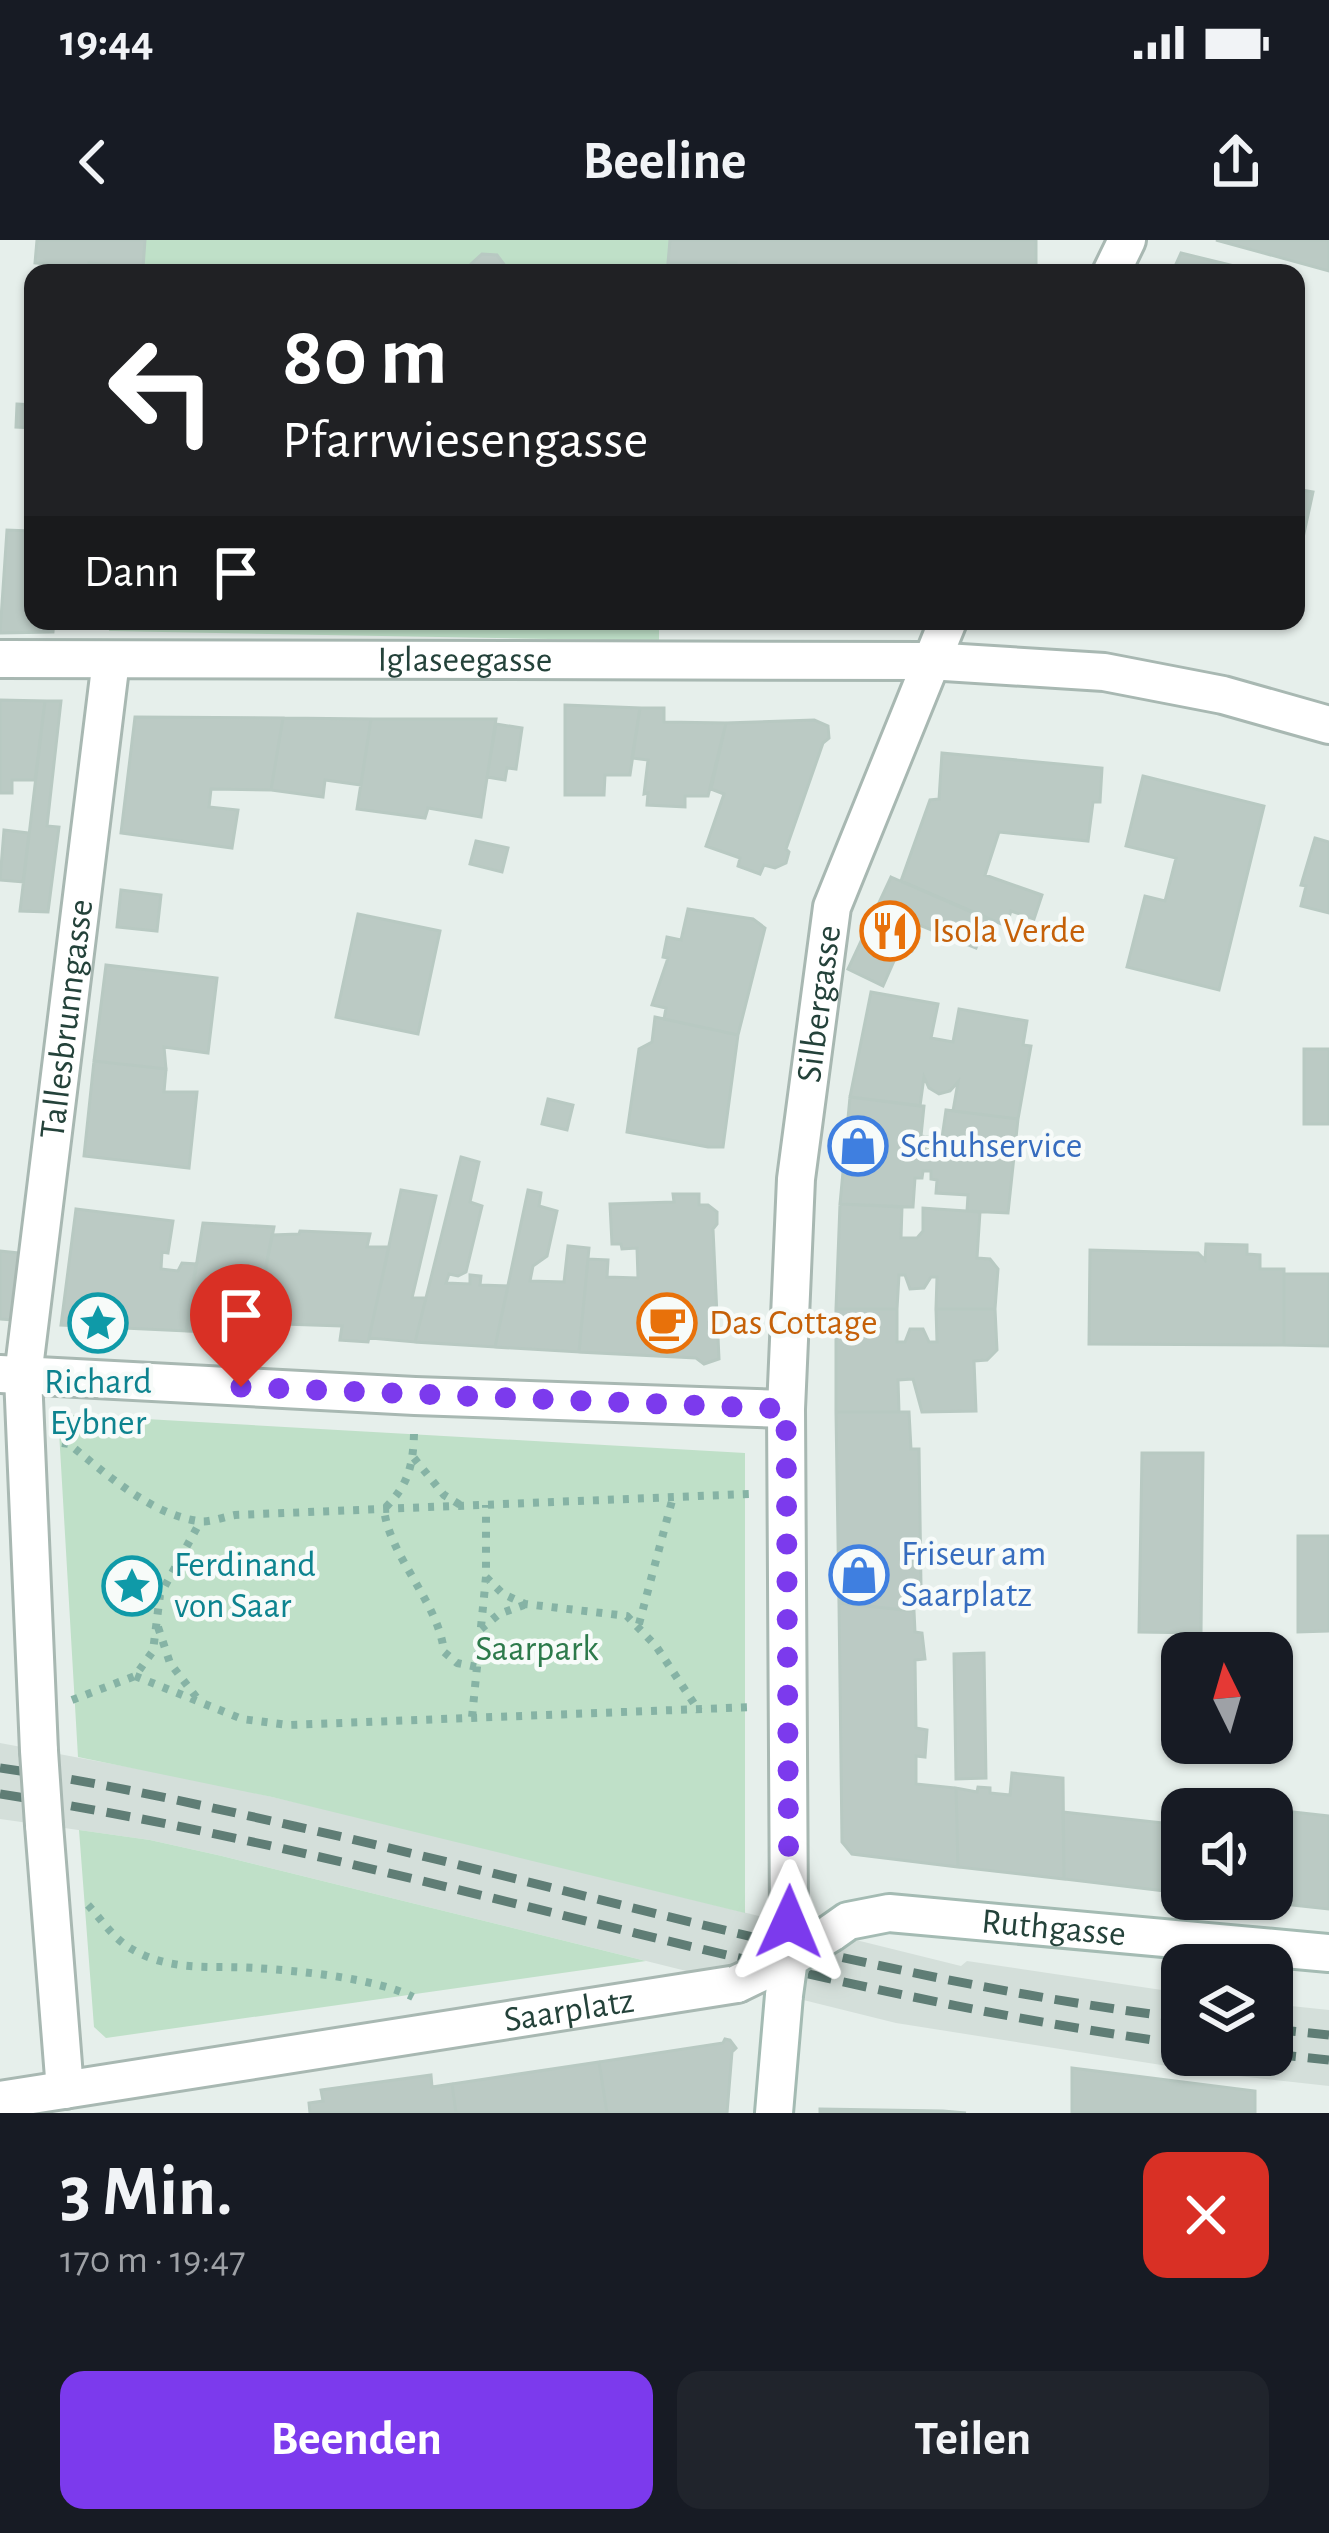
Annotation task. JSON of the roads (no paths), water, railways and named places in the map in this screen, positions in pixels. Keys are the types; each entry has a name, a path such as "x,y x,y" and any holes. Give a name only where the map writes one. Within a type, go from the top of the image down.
{"street":[{"name":"Silbergasse","path":"786,1409 796,1179 832,907 944,630"},
{"name":"Iglaseegasse","path":"0,658 929,661 1104,672 1223,695 1329,725"},
{"name":"Tallesbrunngasse","path":"12,1375 111,660"},
{"path":"64,2090 36,1706 25,1438 12,1375 786,1409 787,1959 774,2113"},
{"name":"Ruthgasse","path":"787,1959 848,1922 890,1913 1329,1953"},
{"name":"Saarplatz","path":"0,2100 737,1984 787,1959"}],"railway":[{"path":"0,1768 294,1826 958,1982 1161,2015"},
{"path":"0,1794 296,1852 885,1991 1161,2041"},
{"path":"1293,2031 1329,2035"},
{"path":"1293,2056 1329,2060"}],"place":[{"name":"Isola Verde","path":"890,931"},
{"name":"Schuhservice","path":"858,1146"},
{"name":"Richard Eybner","path":"98,1323"},
{"name":"Das Cottage","path":"667,1323"},
{"name":"Friseur am Saarplatz","path":"859,1575"},
{"name":"Ferdinand von Saar","path":"132,1586"}],"park label":[{"name":"Saarpark","path":"537,1649"}]}
